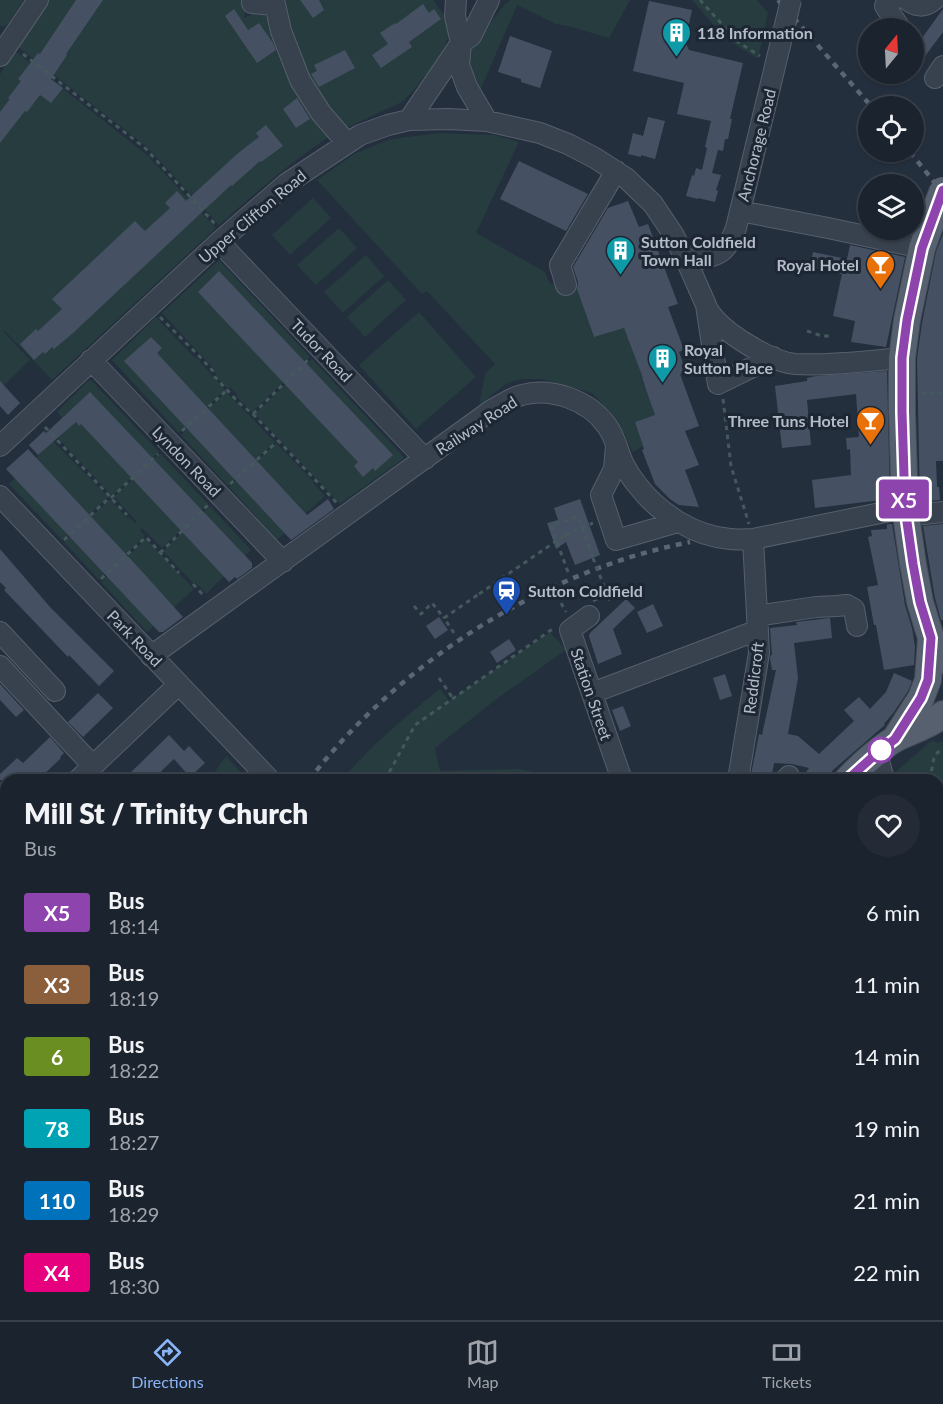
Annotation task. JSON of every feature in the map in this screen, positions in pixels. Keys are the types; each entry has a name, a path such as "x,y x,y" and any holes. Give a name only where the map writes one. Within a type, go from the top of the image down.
{"main road":[{"path":"886,746 935,665 920,602 905,512 902,358 907,320 922,248 940,197"},
{"path":"854,774 886,746 923,727 943,713"}],"street":[{"path":"5,50 38,0"},
{"path":"409,120 461,44 471,36 489,0"},
{"name":"Anchorage Road","path":"687,262 714,255 727,248 736,228 791,0"},
{"path":"893,0 885,6 893,18"},
{"path":"907,0 914,5 922,6 934,0"},
{"path":"252,3 274,2 281,31 300,80 321,113 347,143"},
{"path":"452,5 461,44 459,66 467,87 487,121"},
{"name":"Upper Clifton Road","path":"0,446 222,239 286,184 347,143 369,132 409,120 487,121 540,133 568,144 616,171 653,204 673,234 706,305"},
{"path":"566,285 560,265 616,171"},
{"path":"740,211 922,248"},
{"name":"Tudor Road","path":"222,239 320,349 424,459"},
{"path":"706,305 720,390 773,357"},
{"path":"706,305 714,319 749,346 793,364 902,358"},
{"name":"Lyndon Road","path":"91,360 283,562"},
{"name":"Railway Road","path":"152,656 493,410 519,395 539,391 565,396 589,409 606,425 624,465 656,507 678,522 708,534 730,539 753,539 905,512 943,512"},
{"path":"616,443 614,469 601,495 616,540 678,522"},
{"name":"Park Road","path":"0,496 264,774"},
{"name":"Reddicroft","path":"739,774 759,653 753,539"},
{"path":"592,693 757,623 816,607 847,605 854,609 857,626"},
{"name":"Station Street","path":"589,616 570,630 620,774"},
{"path":"0,632 55,691"},
{"path":"935,665 927,704 943,713"},
{"path":"0,666 93,766"},
{"path":"84,774 179,684"},
{"path":"884,774 886,746"}],"path":[{"path":"700,0 738,42 776,62"},
{"path":"5,50 145,148 222,239"},
{"path":"150,307 348,515"},
{"path":"807,331 822,336 833,336"},
{"path":"252,414 320,349"},
{"path":"720,390 731,466 753,539"},
{"path":"33,415 128,515"},
{"path":"52,551 110,496"},
{"path":"568,572 551,526 578,516 605,595 610,601 603,585"},
{"path":"444,618 565,535 608,518"},
{"path":"89,591 146,537 179,573"},
{"path":"414,606 421,614 432,603 454,633"},
{"path":"561,603 566,613"},
{"path":"388,774 415,725 452,697 557,626"},
{"path":"439,678 452,697"},
{"path":"931,774 934,757 938,752 943,751"}],"green space":[{"path":"0,0 24,0 8,24 3,27 0,25"},
{"path":"50,0 248,0 244,18 261,10 333,134 288,166 219,225 147,147 18,47"},
{"path":"281,0 433,0 444,15 450,32 445,46 432,67 402,102 344,129 304,75"},
{"path":"511,0 630,0 609,38 556,24 517,5 480,91 474,88 464,57 505,4"},
{"path":"692,0 757,0 768,13 758,59 725,38"},
{"path":"15,51 147,155 216,228 52,380 4,330 30,360 0,389 0,74"},
{"path":"439,133 494,135 519,142 476,233 545,272 550,284 556,282 566,290 576,286 594,337 624,328 645,377 641,379 645,388 648,387 655,415 635,422 643,446 633,452 610,412 592,393 542,379 520,379 506,384 479,405 485,374 495,364 427,291 422,294 317,180 356,153 391,139"},
{"path":"313,198 331,218 290,255 272,235"},
{"path":"339,228 357,248 316,285 297,265"},
{"path":"366,255 384,276 343,313 324,292"},
{"path":"219,260 310,357 252,412 230,387 228,389 222,383 215,370 162,313"},
{"path":"388,280 406,300 365,337 347,317"},
{"path":"419,312 476,377 416,429 359,365"},
{"path":"156,317 225,390 179,433 112,360"},
{"path":"312,359 403,456 403,459 340,504 255,414"},
{"path":"89,380 159,452 112,496 58,438 97,401 61,423 59,421 62,417 57,412"},
{"path":"226,392 275,442 228,486 181,435"},
{"path":"53,441 108,497 62,540 9,484"},
{"path":"276,443 325,496 277,540 229,487"},
{"path":"160,453 208,504 162,548 142,528 140,531 145,536 99,580 64,542 110,499 127,518 137,522 114,497"},
{"path":"210,506 251,550 206,594 163,551"},
{"path":"146,539 194,589 147,632 101,582"},
{"path":"550,632 566,650 499,697 435,748 440,771 519,769 543,774 347,774 401,721 440,689 449,701"},
{"path":"932,740 938,743 943,741 943,774 893,774"},
{"path":"226,756 242,774 213,774"}],"building":[{"path":"76,0 103,0 51,79 63,88 51,103 40,95 0,143 0,112 21,81 18,79 38,53 40,54"},
{"path":"300,0 319,0 324,10 313,18"},
{"name":"118 Information","path":"649,1 692,10 685,42 689,50 743,63 730,119 732,119 728,139 725,139 723,151 718,150 712,173 721,175 715,202 686,196 696,168 702,170 711,121 677,114 684,83 633,71"},
{"path":"423,4 429,13 434,9 441,19 409,42 412,47 381,68 372,55 388,44 380,33"},
{"path":"234,9 248,30 259,23 276,50 257,63 225,16"},
{"path":"943,9 943,32 924,58 924,35"},
{"path":"510,36 552,51 540,88 498,72"},
{"path":"345,50 355,68 319,87 311,74 317,71 314,65"},
{"path":"297,98 310,119 296,128 283,109"},
{"path":"648,117 665,121 655,159 628,154 633,133 643,136"},
{"path":"266,125 283,146 260,161 231,185 73,333 54,349 52,347 34,360 20,344 62,309 52,299 135,221 145,231 170,208 165,203 177,191 186,201 259,137 256,133"},
{"path":"519,161 588,194 566,231 500,199"},
{"path":"628,201 639,227 648,224 678,304 668,307 684,350 679,352 686,372 680,374 699,426 685,431 699,465 685,470 699,507 679,505 655,484 642,450 644,449 635,422 655,415 624,328 594,337 577,289 578,282 573,267 608,208"},
{"path":"943,234 943,461 936,461 940,500 920,502 917,359 936,252"},
{"name":"Royal Hotel","path":"850,245 905,257 886,347 851,342 855,321 833,316 842,274 810,267 813,252 847,259"},
{"path":"219,271 393,455 375,471 373,468 363,477 354,466 358,462 198,292"},
{"path":"151,337 162,348 157,353 307,515 328,499 334,509 291,540 124,361"},
{"path":"887,371 890,499 815,508 812,480 851,475 850,449 847,450 846,438 859,437 856,394 807,400 811,445 782,448 775,386 807,381 807,378 816,376"},
{"path":"0,381 20,403 8,415 0,406"},
{"path":"90,392 252,563 252,568 229,582 81,424 79,426 76,422 38,455 29,445 44,431 46,433"},
{"path":"28,449 183,617 163,632 159,632 6,469"},
{"path":"580,499 600,555 575,565 566,542 556,549 547,523 558,520 554,508"},
{"path":"887,524 892,524 905,605 915,646 914,665 884,670 867,587 878,585 868,537 872,536 871,530 887,529"},
{"path":"943,524 943,620 941,620 923,526"},
{"path":"0,549 50,607 114,671 99,686 4,590 6,588 0,582"},
{"path":"626,599 635,608 613,629 622,654 598,664 590,633"},
{"path":"653,604 663,626 647,633 637,612"},
{"path":"439,617 448,630 435,639 426,626"},
{"path":"830,618 832,638 794,643 798,678 788,734 798,736 819,754 854,721 844,710 859,697 870,709 886,692 894,673 912,681 908,691 885,725 830,774 804,774 809,768 774,763 772,774 751,774 776,670 772,670 770,658 772,655 770,628 797,625 796,622"},
{"path":"509,639 516,650 497,663 490,652"},
{"path":"725,674 732,696 720,700 713,678"},
{"path":"0,684 24,710 16,717 0,700"},
{"path":"98,693 113,708 83,737 68,722"},
{"path":"623,706 631,726 620,731 612,710"},
{"path":"169,735 184,751 189,746 205,763 193,774 187,774 174,759 158,774 129,774"},
{"path":"50,737 64,753 44,774 0,774 17,758 23,763"}],"railway":[{"path":"778,0 862,96"},
{"path":"918,162 943,193"},
{"path":"314,774 346,737 387,697 431,660 479,627 529,599 581,575 635,556 690,542"}],"bus line":[{"name":"X5","path":"854,774 895,739 921,698 928,680 931,638 920,602 905,508 902,358 907,320 922,248 943,190"}],"place":[{"name":"118 Information","path":"676,58"},
{"name":"Sutton Coldfield Town Hall","path":"620,276"},
{"name":"Royal Hotel","path":"880,290"},
{"name":"Royal Sutton Place","path":"663,384"},
{"name":"Three Tuns Hotel","path":"870,446"},
{"name":"Sutton Coldfield","path":"507,616"}]}
